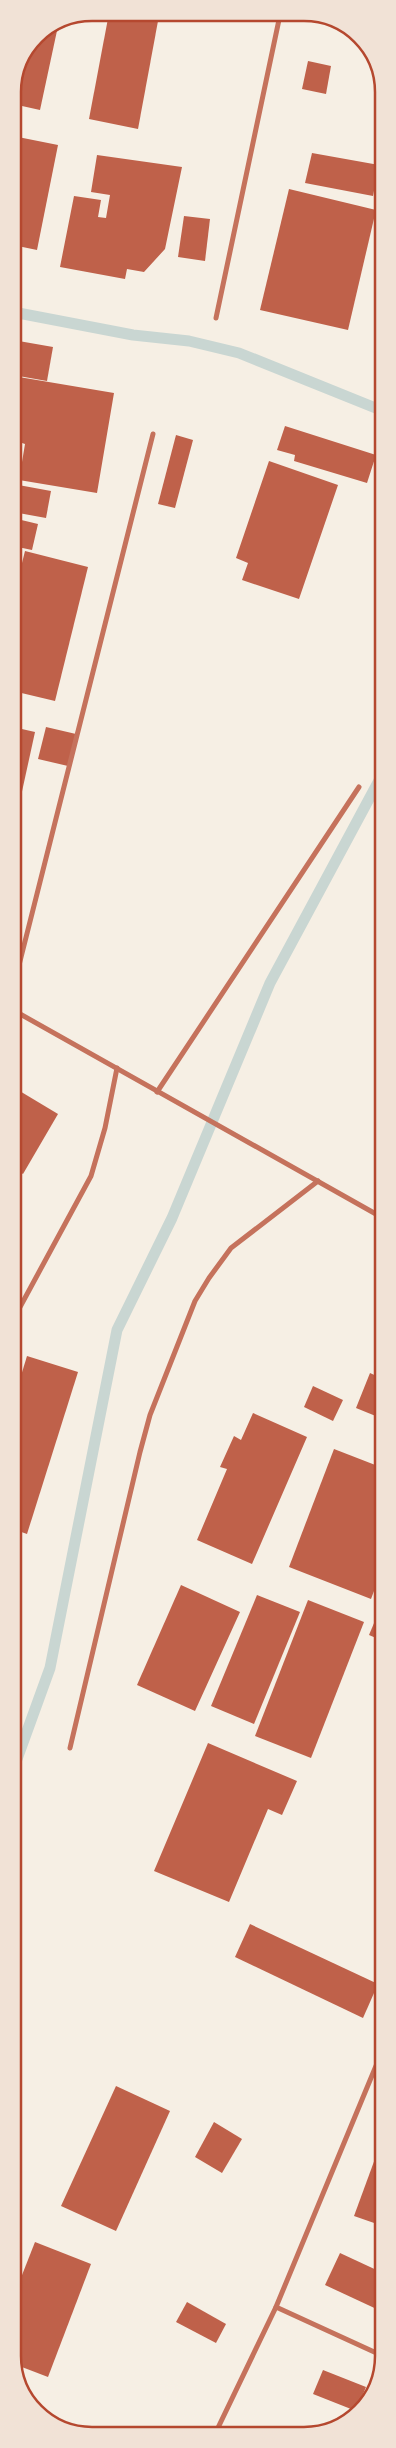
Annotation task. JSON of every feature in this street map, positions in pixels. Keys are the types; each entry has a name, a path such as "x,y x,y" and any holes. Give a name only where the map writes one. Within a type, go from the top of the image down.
{"street":[{"path":"216,318 279,21"},
{"path":"21,957 153,434"},
{"path":"157,1092 359,786"},
{"path":"21,1014 375,1213"},
{"path":"21,1305 91,1176 105,1128 117,1068"},
{"path":"70,1748 145,1433 195,1301 231,1248 318,1181"},
{"path":"218,2427 276,2307 375,2071"},
{"path":"276,2307 375,2352"}],"building":[{"path":"107,21 158,21 138,129 89,119"},
{"path":"57,31 40,110 21,106 23,78 33,53 42,42"},
{"path":"308,61 331,66 326,94 302,89"},
{"path":"21,138 58,145 37,250 21,247"},
{"path":"312,153 375,164 373,196 305,183"},
{"path":"97,155 182,167 165,249 144,272 127,269 125,279 60,267 74,196 101,200 98,217 106,218 110,195 91,192"},
{"path":"289,189 375,210 348,330 260,310"},
{"path":"184,216 210,219 205,261 178,257"},
{"path":"21,341 53,347 47,381 21,376"},
{"path":"21,377 114,393 97,493 21,480 25,444 21,443"},
{"path":"285,426 375,455 375,458 367,483 294,461 295,455 277,450"},
{"path":"176,435 193,440 175,508 158,504"},
{"path":"269,461 338,485 299,599 242,580 248,563 236,558"},
{"path":"21,485 51,491 46,518 21,513"},
{"path":"21,520 38,524 32,550 21,548"},
{"path":"25,551 88,567 55,701 21,693 21,567"},
{"path":"46,727 76,734 68,766 38,759"},
{"path":"21,729 35,732 21,796"},
{"path":"21,1092 58,1114 23,1174 21,1173"},
{"path":"27,1356 78,1372 27,1534 21,1532 21,1376"},
{"path":"370,1373 375,1375 375,1416 356,1408"},
{"path":"313,1386 343,1400 333,1421 304,1407"},
{"path":"253,1413 307,1437 252,1564 197,1540 227,1469 220,1467 234,1436 241,1440"},
{"path":"334,1449 375,1465 375,1588 371,1599 289,1567"},
{"path":"181,1585 240,1612 195,1711 137,1685"},
{"path":"257,1595 300,1612 254,1724 211,1706"},
{"path":"308,1600 364,1622 311,1758 255,1736"},
{"path":"375,1621 375,1638 369,1635"},
{"path":"208,1743 297,1781 282,1815 268,1809 229,1902 154,1871"},
{"path":"250,1924 375,1983 375,1991 363,2018 235,1957"},
{"path":"116,2086 170,2111 116,2231 61,2206"},
{"path":"214,2122 242,2139 222,2173 195,2157"},
{"path":"375,2159 375,2223 354,2216"},
{"path":"35,2242 91,2264 48,2377 22,2367 21,2278"},
{"path":"340,2253 375,2269 375,2308 325,2285"},
{"path":"187,2302 226,2324 216,2343 176,2322"},
{"path":"323,2370 366,2387 362,2396 351,2409 313,2394"}],"waterway":[{"path":"21,314 133,335 189,341 239,353 375,408"},
{"path":"21,1748 50,1668 117,1330 172,1218 270,983 375,788"}]}
